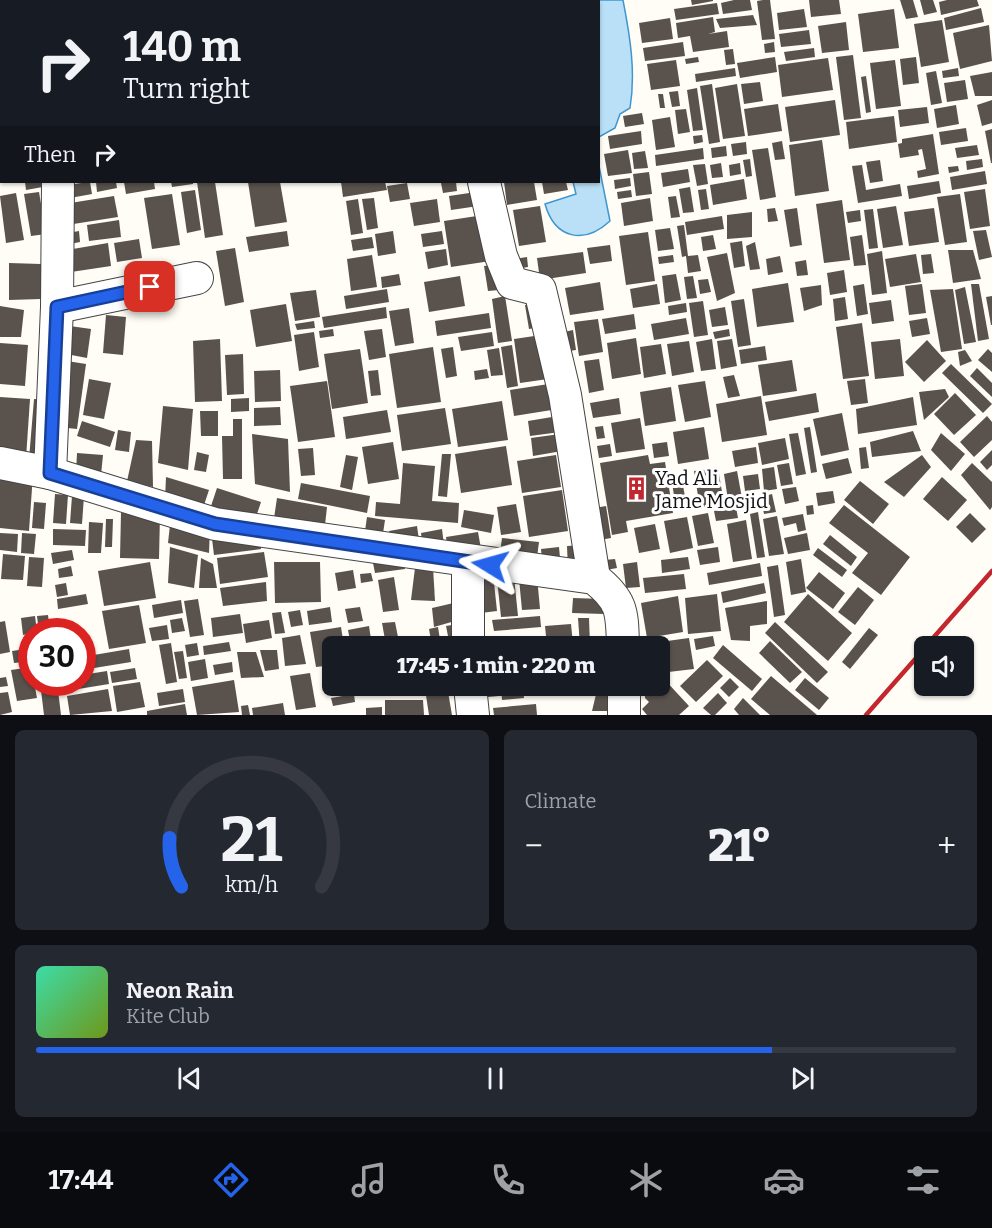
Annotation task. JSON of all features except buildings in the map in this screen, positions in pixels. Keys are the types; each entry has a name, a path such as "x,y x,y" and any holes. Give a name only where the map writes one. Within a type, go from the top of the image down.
{"street":[{"path":"50,473 57,307 58,183"},
{"path":"484,183 501,256 512,283 540,290 565,395 594,578"},
{"path":"57,307 197,278"},
{"path":"0,463 50,473 215,524 468,562 594,578 611,591 622,609 623,636"},
{"path":"468,562 468,636"},
{"path":"471,696 473,715"},
{"path":"624,696 624,715"}],"water":[{"path":"600,0 623,0 628,27 632,94 630,108 620,114 615,128 600,136"},
{"path":"600,171 610,221 600,229 581,235 572,235 563,231 550,216 545,204 576,194 573,183 600,183"}],"railway":[{"path":"935,636 992,571"},
{"path":"866,715 914,660"}],"place":[{"name":"Yad Ali Jame Mosjid","path":"637,489"}],"route":[{"path":"150,287 57,307 50,473 215,524 490,565"}]}
